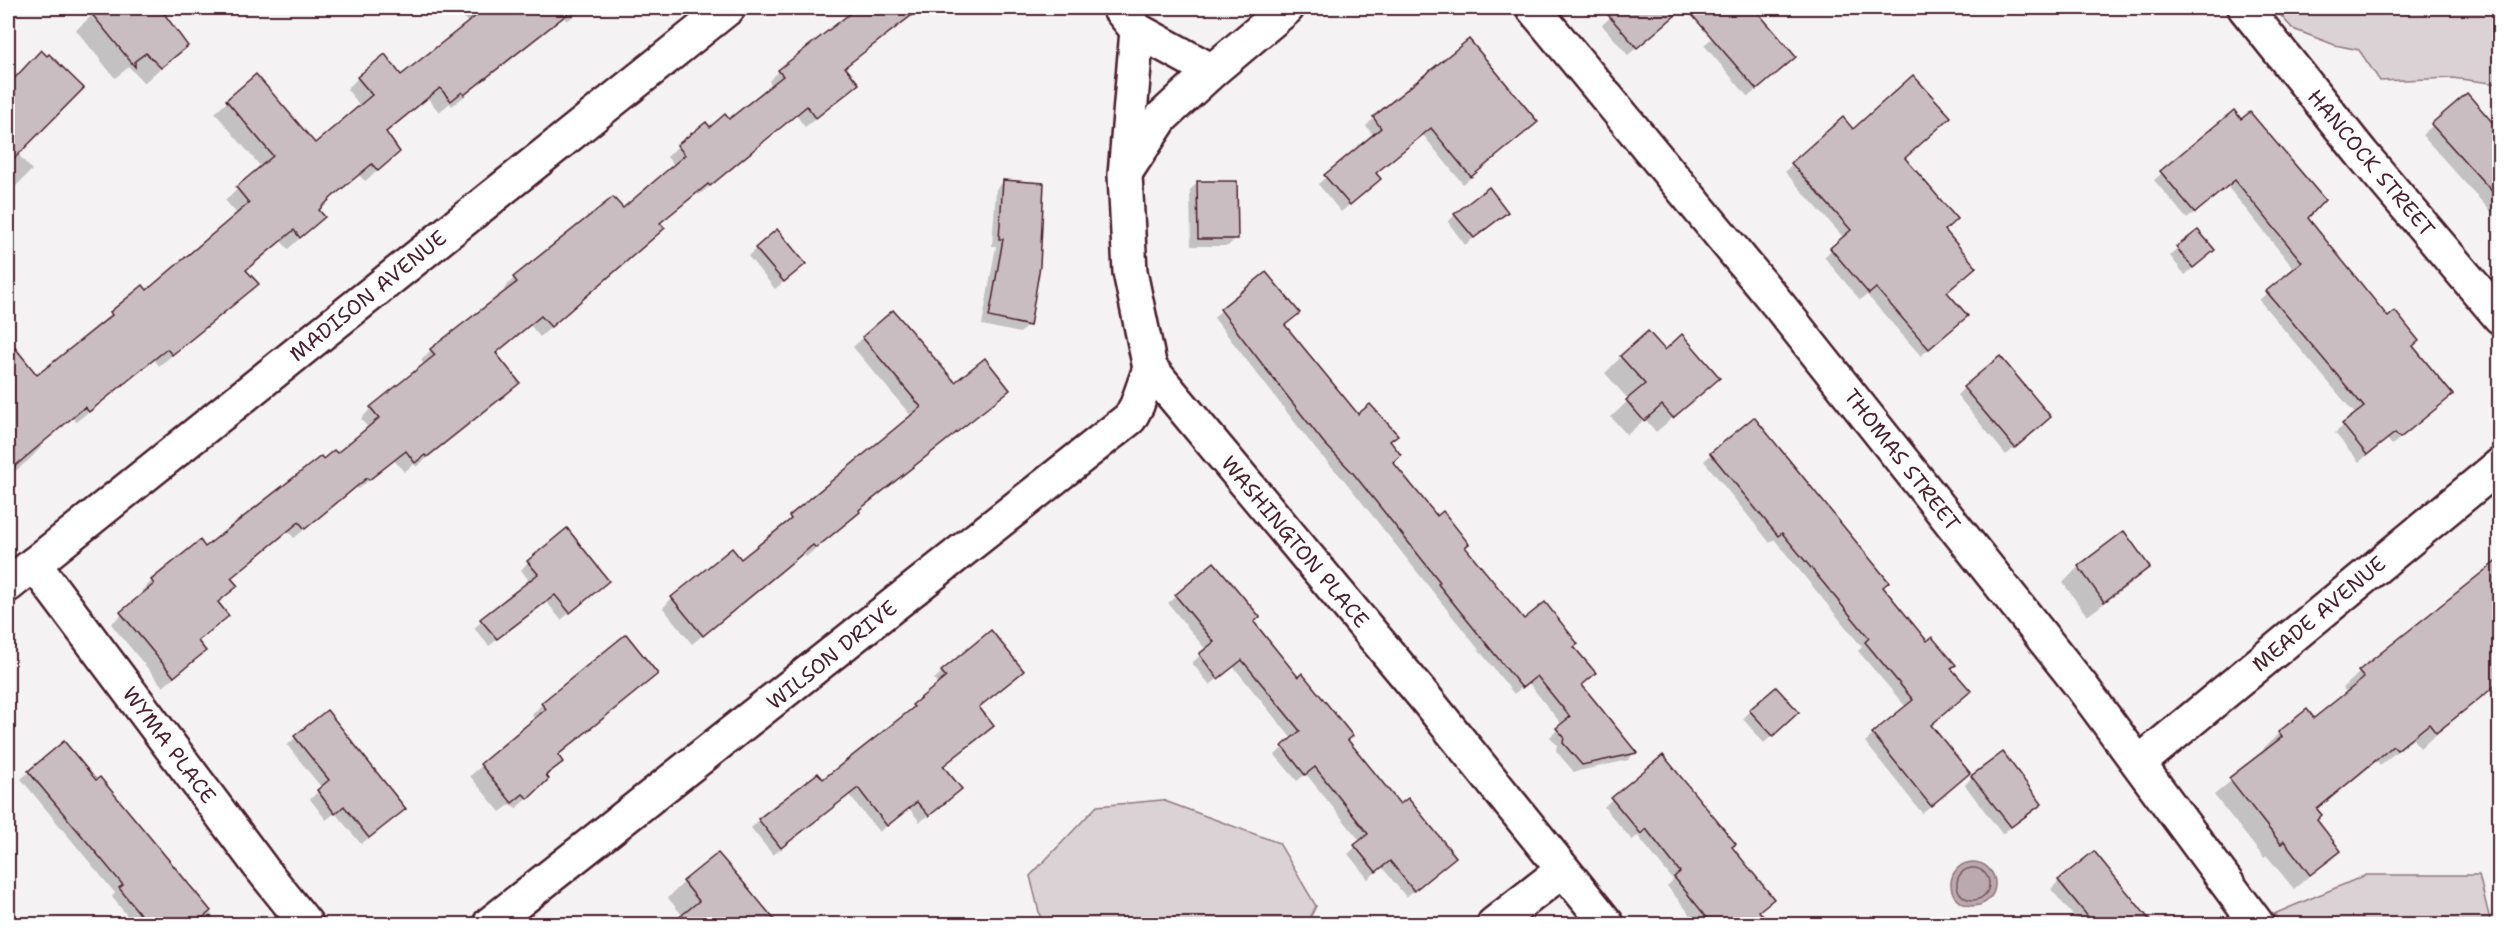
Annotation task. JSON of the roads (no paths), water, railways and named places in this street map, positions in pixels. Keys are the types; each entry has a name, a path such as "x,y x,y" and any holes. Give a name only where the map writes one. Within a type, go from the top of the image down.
{"street":[{"name":"MADISON AVENUE","path":"8,585 729,8"},
{"path":"1125,174 1162,117 1212,71 1287,8"},
{"name":"THOMAS STREET","path":"1533,8 1781,308 2082,687 2257,924"},
{"name":"HANCOCK STREET","path":"2245,8 2362,154 2499,317"},
{"path":"1128,19 1212,71"},
{"name":"WASHINGTON PLACE","path":"1128,19 1125,174 1130,272 1150,368 1426,699 1607,924"},
{"name":"WILSON DRIVE","path":"490,924 1130,418 1150,368"},
{"name":"MEADE AVENUE","path":"2139,763 2499,465"},
{"name":"WYMA PLACE","path":"34,564 262,869 306,924"},
{"path":"1494,924 1563,870"}],"water":[{"path":"1973,862 1982,863 1989,868 1994,875 1994,893 1989,900 1982,905 1973,906 1964,905 1957,900 1952,893 1951,884 1952,875 1957,868 1964,863"}]}
